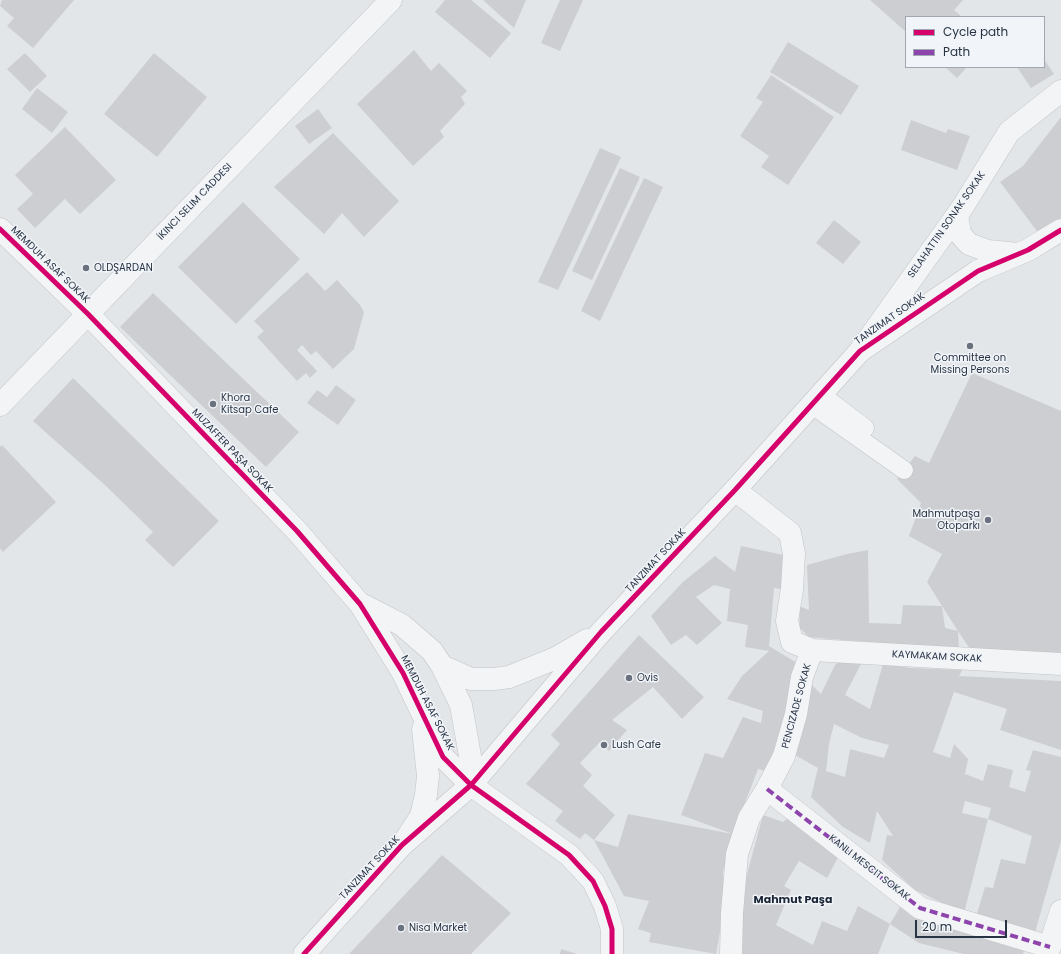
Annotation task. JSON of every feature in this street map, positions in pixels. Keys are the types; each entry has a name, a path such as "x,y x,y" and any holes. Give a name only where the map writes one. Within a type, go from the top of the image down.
{"street":[{"name":"İKINCI SELIM CADDESI","path":"0,405 391,0"},
{"name":"SELAHATTIN SONAK SOKAK","path":"860,351 957,215 1009,132 1061,92"},
{"path":"957,215 960,234 969,244 988,251 1018,254"},
{"name":"MEMDUH ASAF SOKAK","path":"0,229 88,314"},
{"name":"TANZIMAT SOKAK","path":"304,954 402,845 471,785 601,632 735,490 860,351 978,271 1028,250 1061,230"},
{"name":"MUZAFFER PAŞA SOKAK","path":"88,314 297,531 360,604"},
{"name":"PENCIZADE SOKAK","path":"731,954 732,913 737,854 749,818 767,789 784,756 796,714 802,677 812,650 792,642 787,621 792,589 794,554 790,533 735,490"},
{"name":"MEMDUH ASAF SOKAK","path":"360,604 402,626 432,652 442,666 461,705 468,743 471,785"},
{"name":"MEMDUH ASAF SOKAK","path":"360,604 403,673 443,757 471,785"},
{"path":"442,666 471,679 494,680 509,677 556,658 601,632"},
{"name":"KAYMAKAM SOKAK","path":"812,650 1061,664"},
{"path":"402,845 421,816 426,795 427,760 420,710"},
{"path":"471,785 569,855 593,881 606,906 612,929 612,954"},
{"path":"767,789 920,908 1048,950 1061,911"}],"lane":[{"path":"816,399 907,466"}],"building":[{"path":"2,0 74,0 33,48 7,26 14,18 0,6"},
{"path":"445,0 471,0 511,33 490,58 435,12"},
{"path":"483,0 526,0 514,28"},
{"path":"560,0 583,0 560,51 541,43"},
{"path":"870,0 963,0 954,10 961,16 905,16 905,31"},
{"path":"788,42 859,86 841,115 770,72"},
{"path":"414,50 431,71 439,63 467,91 461,97 465,104 440,131 444,137 413,166 357,104"},
{"path":"25,53 47,76 30,92 7,69"},
{"path":"154,53 207,97 157,157 104,114"},
{"path":"1045,60 1054,74 1031,88 1018,68 1045,68"},
{"path":"946,68 966,68 957,78"},
{"path":"771,75 834,117 788,185 761,167 769,156 740,136 763,102 756,98"},
{"path":"37,88 68,112 52,133 22,109"},
{"path":"318,109 332,128 309,144 295,126"},
{"path":"1061,117 1061,232 1046,243 1000,182 1023,166"},
{"path":"911,120 946,133 948,129 970,136 957,170 901,150"},
{"path":"65,127 116,180 80,214 65,199 35,228 17,209 33,194 15,175"},
{"path":"333,133 399,201 364,237 342,213 324,234 274,187"},
{"path":"600,148 621,157 558,290 538,282"},
{"path":"620,168 640,177 592,280 572,271"},
{"path":"644,178 663,187 600,321 581,311"},
{"path":"243,202 300,259 236,324 178,267"},
{"path":"834,220 861,242 843,264 816,243"},
{"path":"307,272 325,291 337,280 360,305 364,312 354,349 333,369 316,351 311,355 302,345 297,350 317,371 310,378 306,373 297,381 257,337 264,331 254,321"},
{"path":"153,293 299,432 266,467 120,327"},
{"name":"Mahmutpaşa Otoparkı","path":"972,373 1061,411 1061,654 972,652 927,582 942,554 909,536 921,503 897,479 915,456 929,463"},
{"path":"73,378 219,521 173,567 145,540 153,532 106,486 33,421"},
{"path":"336,385 356,400 338,425 307,403 317,390 327,397"},
{"path":"2,445 56,502 3,552 0,548 0,447"},
{"path":"741,546 788,556 781,589 774,588 769,646 797,663 780,738 766,771 758,769 733,834 681,815 705,753 723,758 743,717 761,723 763,711 727,699 742,676 769,651 745,647 748,625 727,621 730,589 714,585 696,597 722,623 697,645 686,635 671,645 651,616 683,582 715,556 735,572"},
{"path":"868,550 869,623 901,624 903,605 942,606 945,628 958,631 959,650 809,637 800,628 799,606 809,610 807,565 847,554"},
{"path":"639,635 704,697 682,719 653,687 612,720 627,730 609,751 600,742 580,763 592,775 583,786 615,815 594,840 585,833 580,839 555,821 563,811 526,784 560,744 551,735"},
{"path":"840,661 861,664 845,695 870,709 883,664 911,668 962,670 959,676 1061,681 1061,750 1000,730 1007,709 954,692 933,752 950,758 954,744 968,759 965,774 983,781 988,764 1013,770 1009,787 1025,792 1031,771 1026,770 1033,750 1061,757 1061,841 1034,936 975,920 985,887 993,888 1001,859 1025,864 1032,836 988,819 964,913 915,890 882,860 887,835 893,836 877,811 870,843 843,827 811,797 818,768 795,755 811,684 821,694 835,665","holes":["834,724 862,738 889,745 884,758 850,749 845,777 826,771 829,744","965,801 991,808 988,819 962,813"]},
{"path":"628,814 733,834 723,872 723,915 716,954 649,942 651,933 638,929 649,901 624,896 594,840 618,847"},
{"path":"763,815 783,822 788,818 841,852 827,878 799,861 784,886 791,890 776,925 813,945 822,921 847,931 858,906 890,924 878,954 738,954 743,889"},
{"path":"442,855 511,913 471,954 349,954"},
{"path":"904,900 1026,941 1023,954 964,954 919,943 890,924"},
{"path":"561,949 577,954 560,954"}],"marked path":[{"path":"767,789 920,908 1050,947"}],"cycle path":[{"path":"0,229 88,314 297,531 360,604 403,673 443,757 471,785 569,855 593,881 605,906 612,929 612,954"},
{"path":"304,954 402,845 471,785 601,632 735,490 860,351 978,271 1028,250 1061,230"}],"place":[{"name":"OLDŞARDAN","path":"86,268"},
{"name":"Committee on Missing Persons","path":"970,346"},
{"name":"Khora Kitsap Cafe","path":"213,404"},
{"name":"Mahmutpaşa Otoparkı","path":"988,520"},
{"name":"Ovis","path":"629,678"},
{"name":"Lush Cafe","path":"604,745"},
{"name":"Nisa Market","path":"401,928"}],"district":[{"name":"Mahmut Paşa","path":"793,900"}]}
